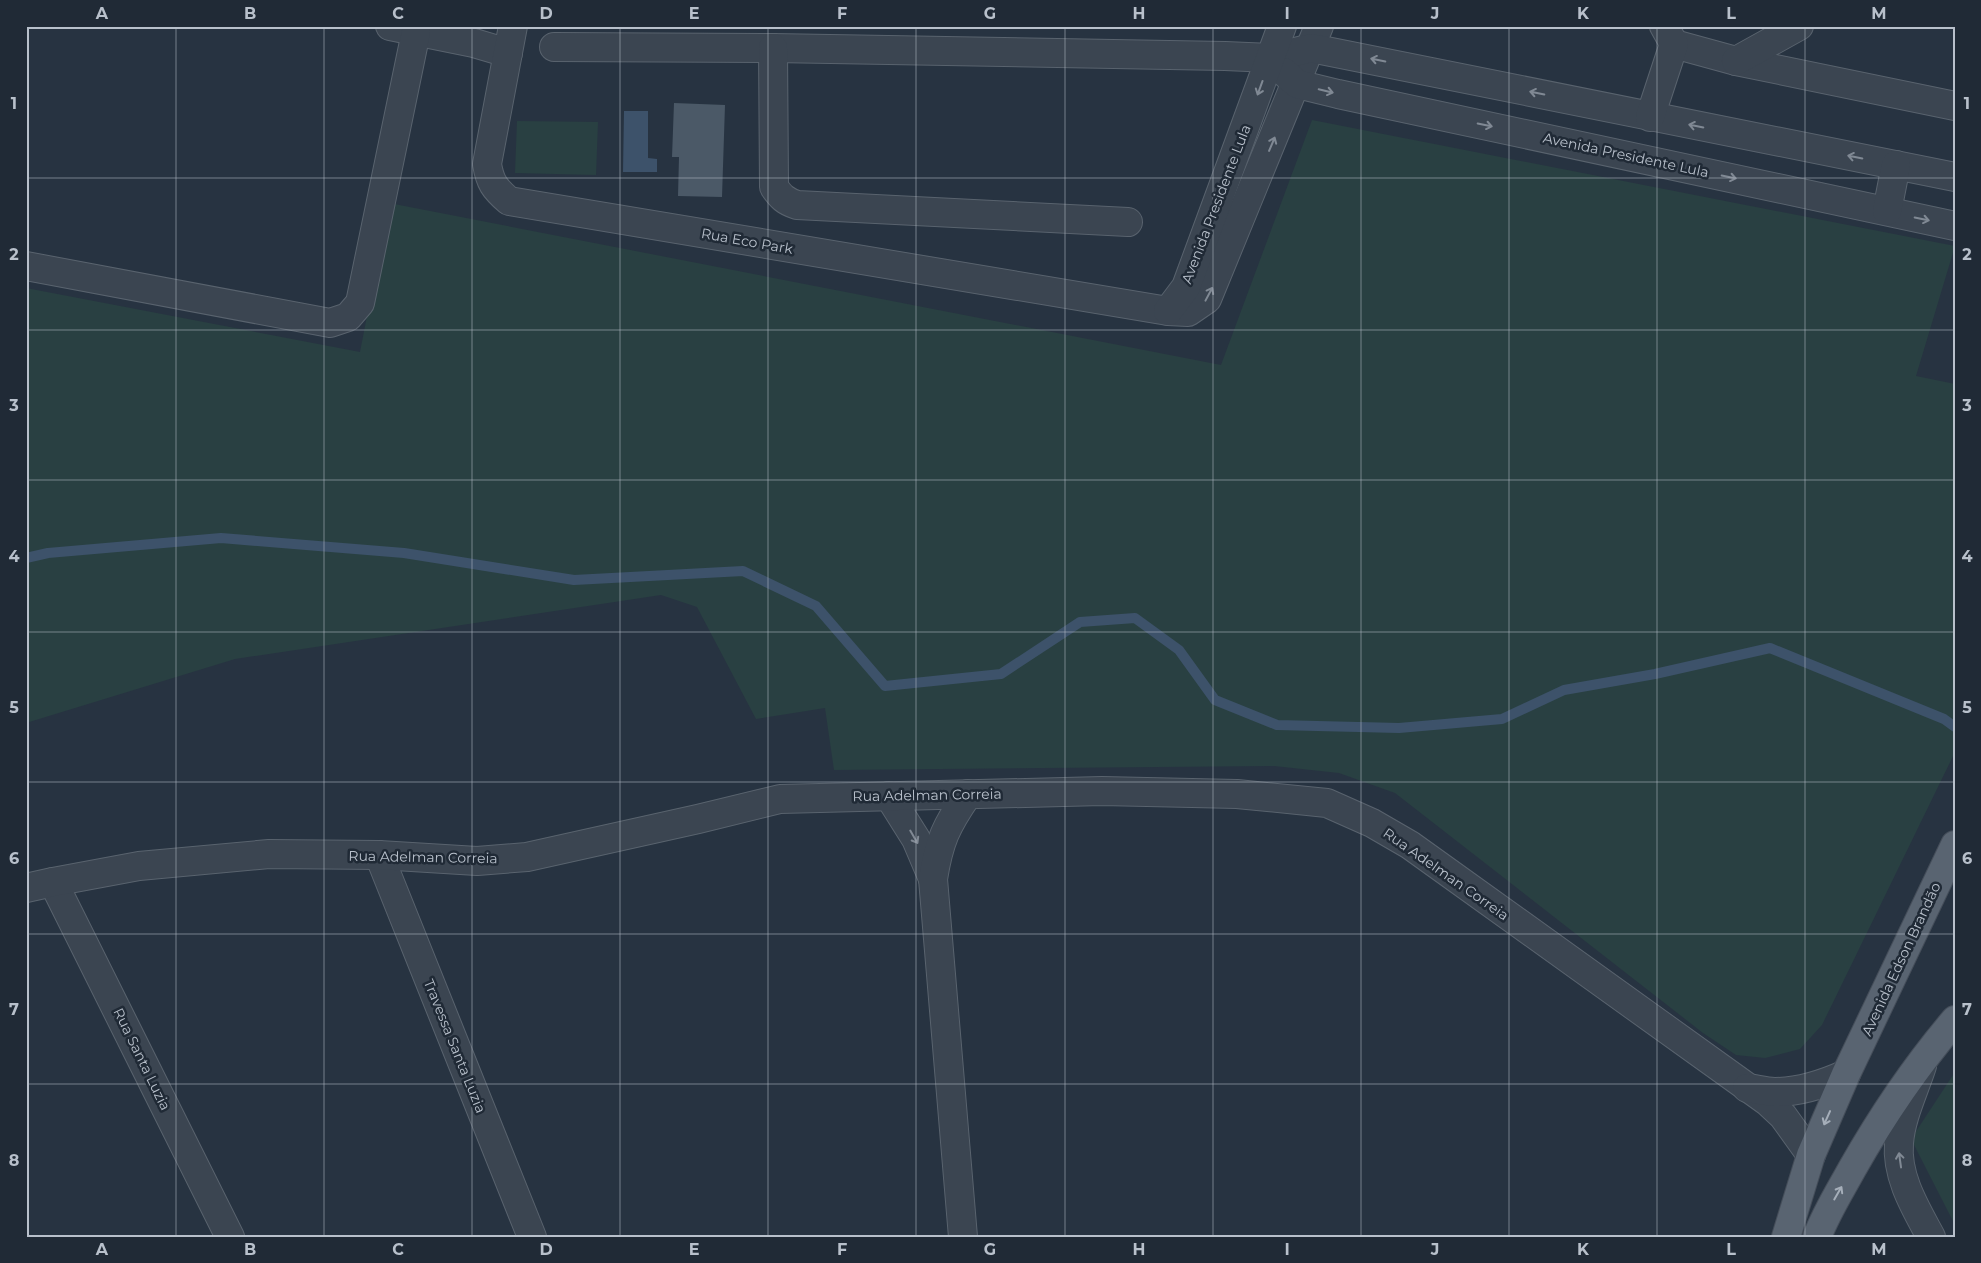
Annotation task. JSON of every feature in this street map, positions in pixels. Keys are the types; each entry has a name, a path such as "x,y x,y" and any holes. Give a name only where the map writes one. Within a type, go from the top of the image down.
{"main road":[{"name":"Avenida Edson Brandão","path":"1786,1237 1811,1155 1846,1074 1955,845"},
{"path":"1817,1237 1824,1218 1872,1133 1927,1053 1955,1020"}],"street":[{"path":"390,26 474,43 508,53"},
{"name":"Rua Eco Park","path":"513,26 487,164 489,179 498,192 509,201 1168,311"},
{"name":"Avenida Presidente Lula","path":"1168,311 1186,287 1282,26"},
{"path":"1736,61 1799,26"},
{"path":"26,266 330,323 348,317 360,303 416,32"},
{"path":"1650,117 1669,35 1736,61 1955,106"},
{"path":"554,46 773,48 1271,58 1315,37 1342,52 1650,117 1955,177"},
{"name":"Avenida Presidente Lula","path":"1168,311 1188,312 1207,299 1315,37"},
{"path":"773,48 774,187 782,199 788,202 797,205 1128,222"},
{"path":"1271,58 1296,84"},
{"name":"Avenida Presidente Lula","path":"1296,84 1955,226"},
{"path":"1887,211 1896,165"},
{"name":"Rua Adelman Correia","path":"26,888 139,866 269,854 379,855 477,860 527,857 780,799 1102,791 1236,794 1328,803 1372,823 1410,845 1768,1102 1783,1116 1811,1155"},
{"path":"963,1237 933,879 941,840 952,818 968,794"},
{"path":"889,796 916,839 933,879"},
{"name":"Travessa Santa Luzia","path":"379,855 532,1237"},
{"name":"Rua Santa Luzia","path":"53,882 230,1237"},
{"path":"1927,1053 1901,1127 1898,1144 1900,1163 1909,1195 1931,1237"},
{"name":"Rua Adelman Correia","path":"1748,1088 1774,1092 1800,1089 1823,1084 1846,1074"},
{"path":"1909,1195 1909,1237"}],"green space":[{"path":"1312,120 1955,246 1916,376 1955,384 1955,752 1822,1025 1800,1049 1765,1058 1736,1055 1703,1033 1395,793 1339,773 1274,766 834,770 825,708 756,719 697,607 661,595 235,659 26,723 26,288 360,352 389,203 1221,365"},
{"path":"517,121 598,122 596,175 515,173"},
{"path":"1955,1072 1955,1225 1911,1139"}],"water":[{"path":"624,111 648,111 648,158 657,159 657,172 623,172"}],"building":[{"path":"674,103 725,105 722,197 678,196 679,157 672,157"}],"waterway":[{"path":"26,558 48,553 221,538 404,553 574,580 743,571 816,606 885,686 1001,674 1080,622 1135,618 1179,650 1215,700 1277,725 1399,728 1502,719 1564,690 1655,674 1770,648 1944,719 1955,727"}]}
